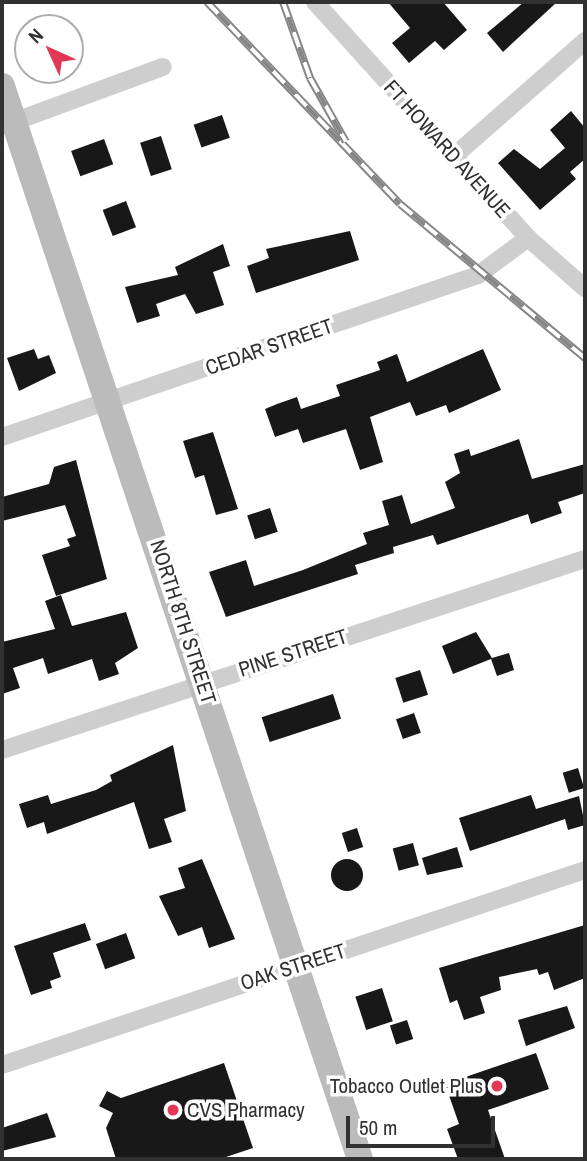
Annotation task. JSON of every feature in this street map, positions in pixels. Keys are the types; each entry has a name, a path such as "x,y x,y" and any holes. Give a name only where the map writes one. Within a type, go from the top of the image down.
{"main road":[{"name":"NORTH 8TH STREET","path":"2,86 8,124 109,401 360,1159"}],"street":[{"name":"FT HOWARD AVENUE","path":"315,2 528,238 585,288"},
{"path":"453,157 585,41"},
{"path":"8,124 163,67"},
{"name":"CEDAR STREET","path":"2,437 478,275 528,238"},
{"name":"PINE STREET","path":"2,750 585,559"},
{"name":"OAK STREET","path":"2,1065 585,870"}],"building":[{"path":"388,2 443,2 467,30 444,50 435,41 409,63 392,43 410,28"},
{"path":"524,2 557,2 503,52 487,33"},
{"path":"571,111 585,128 585,159 570,172 576,179 540,210 498,163 514,149 540,169 565,148 550,130"},
{"path":"222,115 230,138 201,147 194,125"},
{"path":"161,136 172,169 151,176 140,143"},
{"path":"104,139 113,164 80,176 71,151"},
{"path":"126,201 136,227 113,236 103,210"},
{"path":"350,231 359,260 256,293 247,266 269,258 266,249"},
{"path":"223,244 230,266 213,272 224,305 196,314 185,294 156,304 160,316 137,323 125,287 178,275 175,267"},
{"path":"34,349 38,359 49,355 56,373 19,391 7,358"},
{"path":"483,349 501,390 449,413 446,405 416,416 410,402 370,417 383,462 360,470 346,429 303,443 298,429 275,437 265,409 297,397 301,409 340,396 336,385 380,370 377,362 397,354 407,382"},
{"path":"213,432 238,509 216,515 204,475 195,478 183,441"},
{"path":"519,439 532,479 585,464 585,493 558,502 562,513 531,524 528,514 437,545 433,535 393,547 394,553 355,565 358,574 226,617 209,572 246,560 254,586 303,570 367,544 363,533 389,525 382,501 402,495 411,524 455,508 445,482 460,473 454,454 469,449 471,456"},
{"path":"76,460 107,579 56,596 42,555 70,546 67,539 76,536 65,505 2,521 2,497 49,484 54,467"},
{"path":"270,508 278,532 255,539 247,515"},
{"path":"61,595 72,626 126,612 138,648 115,663 119,674 99,681 92,659 48,674 43,658 13,668 20,688 2,694 2,642 55,629 45,601"},
{"path":"476,632 492,658 509,653 514,670 497,676 491,659 453,674 442,646"},
{"path":"420,670 428,695 403,703 395,678"},
{"path":"333,694 341,719 270,742 262,717"},
{"path":"414,713 421,733 403,739 396,719"},
{"path":"173,745 186,811 164,819 172,842 149,849 134,802 47,834 44,822 27,828 19,804 48,795 51,804 96,790 112,781 110,775"},
{"path":"578,768 584,788 569,793 563,773"},
{"path":"531,795 536,809 579,796 585,825 568,830 565,819 470,851 459,818"},
{"path":"357,828 363,847 348,852 342,833"},
{"path":"413,843 419,865 399,871 393,848"},
{"path":"457,847 463,867 427,875 422,858"},
{"path":"202,859 235,939 209,948 202,927 178,936 159,896 185,888 178,868"},
{"path":"347,859 358,864 363,875 358,886 347,891 336,886 331,875 336,864"},
{"path":"85,923 91,940 53,953 61,977 50,981 52,988 31,995 14,946"},
{"path":"585,925 585,978 554,990 548,972 539,975 537,969 499,977 501,990 480,997 485,1013 464,1020 457,1000 450,1003 439,968"},
{"path":"126,933 135,958 105,969 96,944"},
{"path":"382,988 393,1021 366,1030 355,997"},
{"path":"567,1006 575,1028 526,1046 518,1020"},
{"path":"407,1020 413,1039 396,1045 390,1026"},
{"name":"Tobacco Outlet Plus","path":"536,1053 549,1089 488,1110 505,1159 458,1159 447,1129 459,1124 445,1084"},
{"name":"CVS Pharmacy","path":"224,1063 253,1148 220,1159 116,1159 106,1128 113,1113 99,1106 107,1091 121,1098"},
{"path":"47,1113 56,1137 2,1151 2,1128"}],"railway":[{"path":"207,2 400,204 585,358"},
{"path":"283,2 310,78 346,142"}],"place":[{"name":"Tobacco Outlet Plus","path":"497,1086"},
{"name":"CVS Pharmacy","path":"173,1110"}]}
